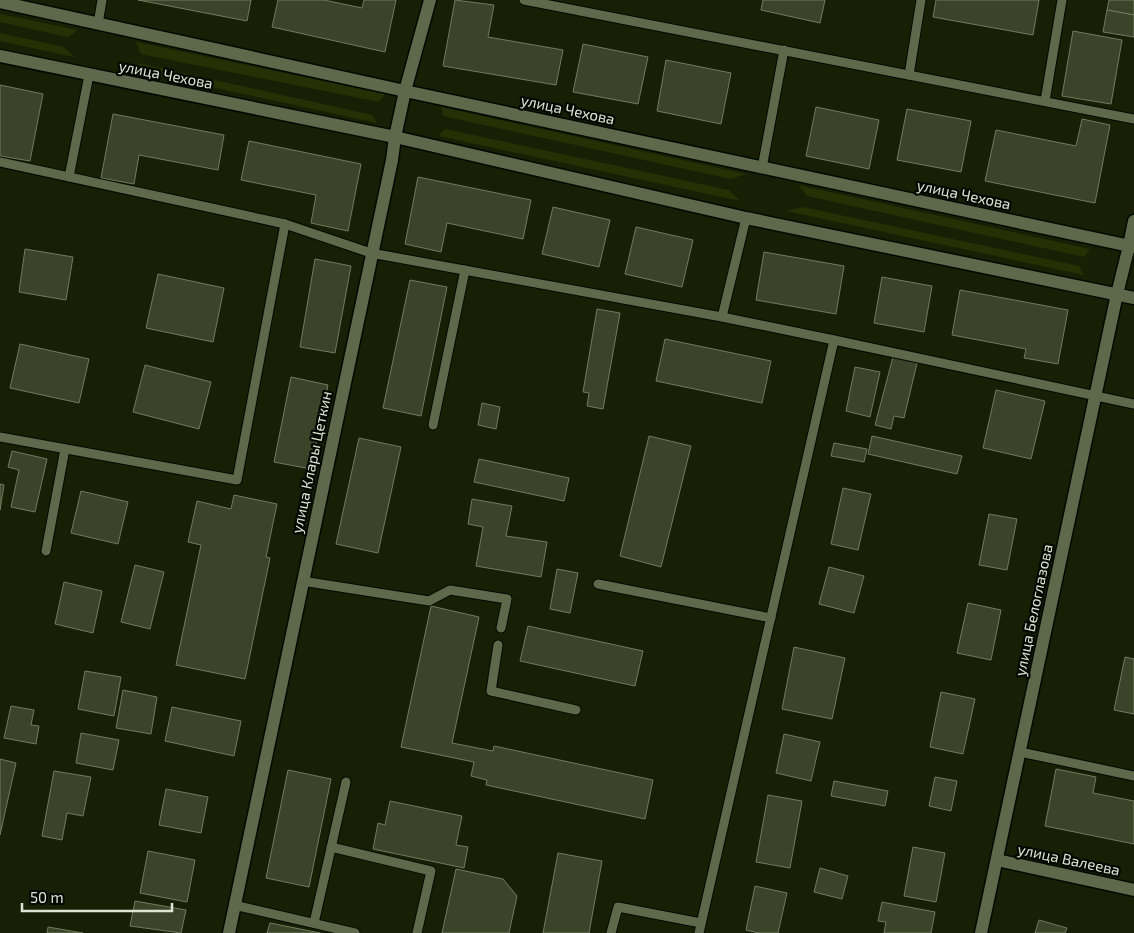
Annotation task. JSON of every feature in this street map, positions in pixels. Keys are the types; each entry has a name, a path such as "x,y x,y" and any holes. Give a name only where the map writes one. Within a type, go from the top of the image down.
{"main road":[{"name":"улица Клары Цеткин","path":"229,933 392,160 395,137 405,91 430,0"},
{"name":"улица Чехова","path":"0,2 1131,247"},
{"name":"улица Чехова","path":"0,56 395,137 746,218 1134,298"},
{"path":"1118,294 1131,247 1134,221"},
{"name":"улица Белоглазова","path":"981,933 1118,294"},
{"name":"улица Валеева","path":"997,860 1134,890"}],"lane":[{"path":"98,24 102,0"},
{"path":"524,0 1134,118"},
{"path":"909,75 921,0"},
{"path":"1046,101 1062,0"},
{"path":"762,168 784,50"},
{"path":"69,177 89,75"},
{"path":"0,162 285,224 371,253 722,317 1134,404"},
{"path":"722,317 746,218"},
{"path":"0,437 237,480 285,224"},
{"path":"433,425 465,270"},
{"path":"698,933 834,340"},
{"path":"46,551 65,449"},
{"path":"302,581 429,601 450,590 507,599 501,628"},
{"path":"598,584 771,618"},
{"path":"498,645 491,692 576,710"},
{"path":"1020,752 1134,776"},
{"path":"314,924 346,782"},
{"path":"331,847 431,871 417,933"},
{"path":"234,905 355,933"},
{"path":"611,933 618,907 701,923"}],"green space":[{"path":"0,14 78,30 68,37 0,22"},
{"path":"0,33 64,47 74,57 0,41"},
{"path":"136,42 385,94 379,102 141,54"},
{"path":"138,63 372,115 377,123 133,70"},
{"path":"441,107 746,174 731,179 443,116"},
{"path":"445,129 729,190 740,201 438,136"},
{"path":"798,185 1090,249 1084,257 807,196"},
{"path":"803,207 1079,266 1084,275 786,211"}],"building":[{"path":"138,0 251,0 247,21"},
{"path":"278,0 324,0 362,8 364,0 396,0 385,52 272,27"},
{"path":"455,0 494,5 488,37 563,50 556,85 443,66"},
{"path":"763,0 825,0 820,23 761,10"},
{"path":"936,0 1039,0 1033,35 933,17"},
{"path":"1109,0 1134,0 1134,15 1107,10"},
{"path":"1107,10 1134,15 1134,37 1103,32"},
{"path":"1073,31 1122,40 1111,104 1062,96"},
{"path":"583,44 648,57 638,104 573,92"},
{"path":"666,60 731,73 721,124 657,111"},
{"path":"0,85 43,94 30,161 0,156"},
{"path":"816,107 879,120 869,169 806,156"},
{"path":"907,109 971,121 961,172 897,160"},
{"path":"113,114 224,135 218,170 139,155 134,184 101,178"},
{"path":"1082,119 1110,125 1095,203 985,181 996,130 1076,146"},
{"path":"249,141 361,164 348,231 311,223 316,195 241,180"},
{"path":"418,177 531,200 523,239 447,223 441,252 405,244"},
{"path":"553,207 610,220 599,267 542,254"},
{"path":"636,227 693,240 682,287 625,274"},
{"path":"25,249 73,257 66,300 19,292"},
{"path":"764,252 844,266 836,314 756,300"},
{"path":"315,259 351,266 335,353 300,347"},
{"path":"158,274 224,288 213,342 146,328"},
{"path":"882,277 932,286 924,332 874,323"},
{"path":"410,280 447,287 421,416 383,408"},
{"path":"960,290 1068,310 1058,364 1024,358 1026,349 952,335"},
{"path":"597,309 620,313 603,409 587,406 589,393 583,392"},
{"path":"665,339 771,361 762,403 656,381"},
{"path":"20,344 89,359 79,403 10,388"},
{"path":"893,357 917,363 904,418 894,416 891,429 875,425"},
{"path":"145,365 211,382 199,429 133,412"},
{"path":"855,367 880,372 870,417 846,411"},
{"path":"291,377 328,385 311,469 274,462"},
{"path":"996,390 1045,401 1031,459 983,448"},
{"path":"482,403 500,407 496,429 478,425"},
{"path":"649,436 691,446 661,567 620,556"},
{"path":"872,436 962,456 957,474 868,454"},
{"path":"359,438 401,447 378,553 336,544"},
{"path":"834,443 867,449 864,462 831,456"},
{"path":"12,451 47,459 35,512 11,507 19,470 8,467"},
{"path":"479,459 569,478 564,501 474,482"},
{"path":"0,484 4,485 0,510"},
{"path":"843,488 871,494 858,550 831,544"},
{"path":"81,491 128,502 118,544 71,533"},
{"path":"234,495 277,504 266,557 270,558 245,679 176,665 201,545 188,542 197,501 231,509"},
{"path":"472,499 512,506 506,536 547,542 541,577 476,566 483,527 468,524"},
{"path":"989,514 1017,519 1007,570 979,565"},
{"path":"135,565 164,572 150,629 121,622"},
{"path":"829,567 864,576 854,613 819,604"},
{"path":"557,569 578,573 570,613 550,609"},
{"path":"64,582 102,591 93,633 55,624"},
{"path":"968,603 1001,610 991,660 957,653"},
{"path":"431,606 479,617 452,743 493,751 494,746 653,780 645,819 486,785 487,780 471,776 474,762 401,747"},
{"path":"528,626 643,651 635,686 520,661"},
{"path":"794,647 845,658 832,719 782,709"},
{"path":"1125,657 1134,659 1134,714 1114,710"},
{"path":"85,671 121,677 114,716 78,709"},
{"path":"123,690 157,697 151,734 116,728"},
{"path":"941,692 975,699 963,754 930,747"},
{"path":"11,706 34,710 31,725 39,726 36,744 4,738"},
{"path":"172,707 241,721 234,756 165,741"},
{"path":"81,733 119,740 113,770 76,763"},
{"path":"784,734 820,742 811,781 776,773"},
{"path":"0,759 16,763 0,835"},
{"path":"1056,769 1096,777 1093,793 1134,801 1134,844 1045,826"},
{"path":"288,770 331,779 309,887 266,878"},
{"path":"54,771 91,777 83,816 67,813 62,840 42,836"},
{"path":"935,777 957,781 951,811 929,806"},
{"path":"834,781 888,791 885,806 831,796"},
{"path":"166,789 208,797 201,833 159,825"},
{"path":"768,795 802,801 790,868 756,862"},
{"path":"390,801 462,816 456,845 468,847 464,868 373,849 378,823 385,825"},
{"path":"913,847 945,853 936,902 904,896"},
{"path":"148,851 195,860 187,902 140,893"},
{"path":"558,853 602,861 589,933 543,933"},
{"path":"820,868 848,876 842,899 814,892"},
{"path":"456,869 503,879 517,896 509,933 442,933"},
{"path":"755,886 787,893 778,933 759,933 746,930"},
{"path":"135,901 186,910 181,933 130,926"},
{"path":"882,902 935,912 931,933 884,933 886,922 878,921"},
{"path":"1039,920 1067,928 1065,933 1035,933"},
{"path":"270,923 320,933 267,933"},
{"path":"48,927 83,933 47,933"}]}
